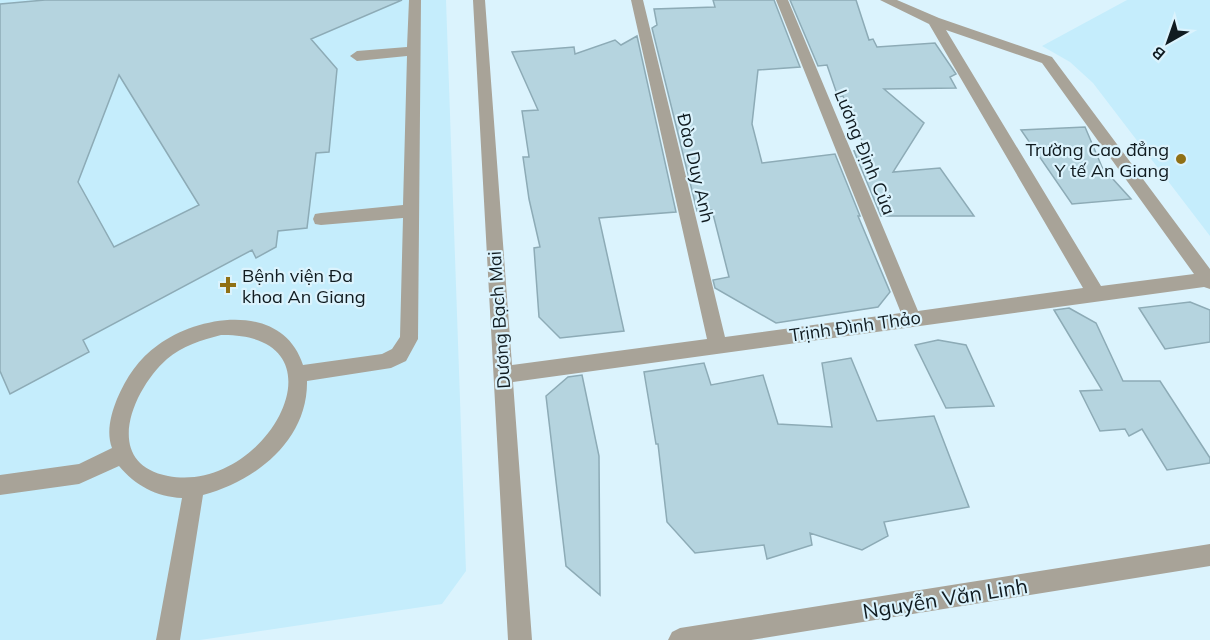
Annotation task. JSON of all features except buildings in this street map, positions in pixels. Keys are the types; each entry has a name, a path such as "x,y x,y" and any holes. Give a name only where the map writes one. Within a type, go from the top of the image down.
{"street":[{"path":"298,374 384,362 399,355 409,339 415,0"},
{"name":"Dương Bạch Mai","path":"480,0 520,640"},
{"name":"Đào Duy Anh","path":"637,0 718,345"},
{"name":"Lương Định Của","path":"782,0 912,319"},
{"path":"886,0 934,21 1047,60 1209,280"},
{"path":"934,21 1096,294"},
{"path":"357,56 414,51"},
{"path":"321,219 411,211"},
{"name":"Trịnh Đình Thảo","path":"502,375 1209,280"},
{"path":"221,327 239,327 272,336 289,352 298,374 298,397 289,422 273,446 250,466 223,480 194,487 162,486 138,474 122,453 118,427 125,399 148,366 164,351 191,335 221,327"},
{"path":"0,485 87,474 105,466 122,453"},
{"path":"168,640 194,487"},
{"name":"Nguyễn Văn Linh","path":"680,640 1210,555"}],"shaded area":[{"name":"Bệnh viện Đa khoa An Giang","path":"0,0 446,0 466,571 442,604 200,640 0,640"},
{"name":"Trường Cao đẳng Y tế An Giang","path":"1127,0 1210,0 1210,236 1093,83 1070,62 1042,46"}],"place":[{"name":"Trường Cao đẳng Y tế An Giang","path":"1181,159"},
{"name":"Bệnh viện Đa khoa An Giang","path":"228,285"}]}
